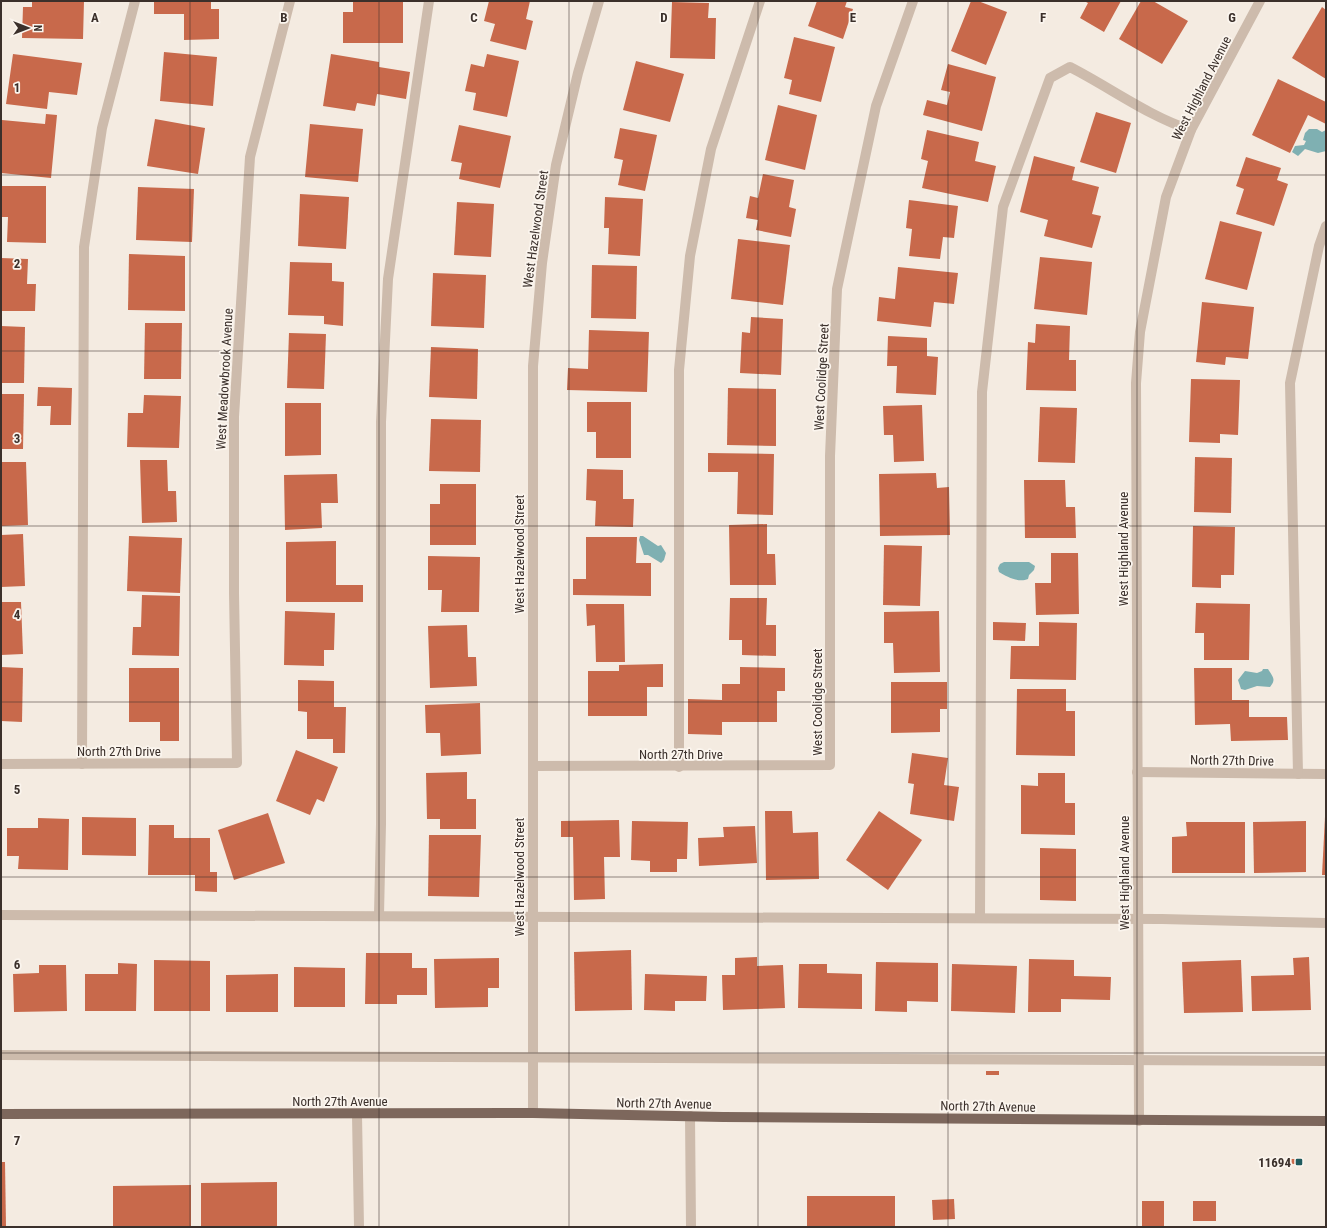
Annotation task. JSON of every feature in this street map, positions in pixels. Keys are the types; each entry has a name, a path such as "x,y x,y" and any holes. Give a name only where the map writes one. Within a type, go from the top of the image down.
{"main road":[{"name":"North 27th Avenue","path":"1,1114 357,1115 532,1113 1139,1121 1326,1121"}],"street":[{"path":"82,764 84,247 102,128 135,1"},
{"name":"West Meadowbrook Avenue","path":"237,763 234,593 234,417 250,157 290,1"},
{"path":"379,915 381,824 381,422 388,279 429,1"},
{"name":"West Hazelwood Street","path":"532,1113 531,915 533,366 542,263 556,165 578,73 599,1"},
{"path":"679,767 679,370 690,256 711,149 760,1"},
{"name":"West Coolidge Street","path":"830,765 830,456 837,289 876,106 913,1"},
{"name":"West Highland Avenue","path":"1139,1121 1136,383 1140,332 1166,197 1191,130 1260,1"},
{"path":"980,918 982,392 1003,207 1050,78 1070,67 1096,80 1168,123 1191,130"},
{"path":"1298,774 1290,383 1319,246 1326,226"},
{"name":"North 27th Drive","path":"1,764 237,763"},
{"name":"North 27th Drive","path":"532,766 679,767 830,765"},
{"name":"North 27th Drive","path":"1137,772 1326,774"},
{"path":"1,915 531,915 1137,919 1326,923"},
{"path":"1,1055 532,1056 864,1060 1139,1059 1326,1061"},
{"path":"357,1115 358,1227"},
{"path":"690,1116 691,1227"}],"water":[{"path":"1309,129 1317,129 1322,132 1326,130 1326,151 1318,153 1305,149 1298,156 1292,152 1295,146 1304,145 1306,141 1303,140 1305,133"},
{"path":"640,536 643,536 658,546 661,545 666,553 664,560 661,563 648,555 644,555 639,540"},
{"path":"1004,562 1029,562 1035,566 1028,579 1017,580 999,572 998,568 1000,564"},
{"path":"1263,669 1268,669 1273,678 1273,682 1270,687 1257,686 1245,690 1241,689 1238,680 1245,671 1257,673"}],"building":[{"path":"32,1 84,1 83,39 22,38 23,7 32,7"},
{"path":"154,1 211,1 211,9 219,9 219,39 184,40 184,14 154,14"},
{"path":"353,1 403,1 403,43 343,43 343,12 353,12"},
{"path":"489,1 530,1 526,19 533,21 526,50 490,41 495,24 484,21"},
{"path":"817,1 847,1 845,7 853,9 843,39 808,26"},
{"path":"971,1 978,1 1007,12 986,65 951,51"},
{"path":"1084,1 1121,1 1104,32 1080,18 1088,3"},
{"path":"1141,1 1153,1 1188,21 1162,64 1119,39"},
{"path":"672,2 709,3 708,18 716,18 715,59 670,58"},
{"path":"1322,7 1326,10 1326,79 1292,58"},
{"path":"794,37 835,47 821,102 789,94 792,80 784,78"},
{"path":"164,52 217,57 213,106 160,101"},
{"path":"13,54 82,63 77,95 49,92 47,109 6,104"},
{"path":"331,54 379,62 379,67 410,72 406,99 377,94 375,106 357,103 355,111 323,106"},
{"path":"487,54 519,61 507,117 473,110 476,93 465,91 471,64 484,67"},
{"path":"636,61 684,74 670,122 623,110"},
{"path":"948,64 996,77 982,131 923,115 927,100 947,105 950,92 941,90"},
{"path":"1278,79 1326,102 1326,124 1308,115 1290,153 1252,135"},
{"path":"778,105 817,115 805,170 765,160"},
{"path":"1096,112 1131,123 1116,173 1080,162"},
{"path":"46,114 57,115 51,178 1,173 2,120 45,124"},
{"path":"155,119 205,128 198,174 147,166"},
{"path":"310,124 363,129 358,182 305,177"},
{"path":"459,125 511,136 500,188 459,179 462,163 451,161"},
{"path":"620,128 657,135 645,191 618,185 623,160 614,158"},
{"path":"927,130 979,142 975,161 996,166 988,202 922,188 928,161 921,159"},
{"path":"1034,156 1075,167 1072,180 1099,187 1092,214 1101,216 1092,248 1044,236 1048,220 1020,212"},
{"path":"1246,157 1281,168 1277,180 1288,184 1274,226 1236,214 1244,189 1236,186"},
{"path":"763,174 794,180 789,207 796,209 791,237 756,230 758,220 746,218 750,196 758,198"},
{"path":"1,186 46,186 46,243 7,242 8,217 1,217"},
{"path":"138,187 194,189 192,242 136,240"},
{"path":"300,194 349,197 346,249 298,246"},
{"path":"605,197 643,199 640,256 608,254 609,228 604,228"},
{"path":"909,200 958,206 954,238 943,237 940,259 909,256 912,229 906,228"},
{"path":"457,202 494,204 491,257 454,255"},
{"path":"1220,221 1262,232 1247,290 1205,279"},
{"path":"738,239 790,245 783,305 731,299"},
{"path":"129,254 185,256 185,311 128,310"},
{"path":"1040,257 1092,262 1087,315 1034,309"},
{"path":"1,258 28,259 27,284 36,284 35,311 1,311"},
{"path":"290,262 332,263 332,281 344,282 343,326 324,324 324,316 288,315"},
{"path":"592,265 637,266 636,319 591,318"},
{"path":"898,267 958,273 954,304 934,302 931,327 877,321 879,297 895,299"},
{"path":"433,273 486,275 484,328 431,326"},
{"path":"1202,302 1254,307 1248,359 1226,357 1225,365 1196,362"},
{"path":"751,317 783,319 781,375 740,373 742,332 750,333"},
{"path":"145,323 182,323 181,379 144,379"},
{"path":"1036,324 1070,326 1069,360 1076,360 1076,391 1026,390 1028,342 1035,343"},
{"path":"1,326 25,327 24,383 1,383"},
{"path":"589,330 649,332 647,392 567,390 568,368 588,369"},
{"path":"289,333 326,334 324,389 287,388"},
{"path":"888,336 927,338 927,356 938,357 936,395 896,393 897,366 887,366"},
{"path":"431,347 478,349 477,399 429,397"},
{"path":"1191,379 1240,380 1238,435 1220,434 1220,443 1189,442"},
{"path":"38,387 72,388 71,425 50,425 51,406 37,406"},
{"path":"728,388 776,389 776,446 727,445"},
{"path":"1,394 24,394 23,449 1,449"},
{"path":"144,395 181,396 179,448 127,447 128,413 143,413"},
{"path":"587,402 631,402 631,458 596,458 596,432 587,432"},
{"path":"285,403 321,403 321,455 285,456"},
{"path":"922,405 924,461 894,462 893,435 884,435 883,406"},
{"path":"1040,407 1077,408 1075,463 1038,462"},
{"path":"431,419 481,420 480,472 429,471"},
{"path":"708,453 774,454 773,515 737,514 738,472 708,472"},
{"path":"1195,457 1232,458 1231,513 1194,512"},
{"path":"140,460 167,460 168,491 176,491 177,522 142,523"},
{"path":"1,462 26,462 28,525 1,526"},
{"path":"587,469 623,470 623,499 634,499 633,527 595,526 596,501 586,500"},
{"path":"936,473 937,488 949,487 950,535 880,536 879,474"},
{"path":"337,474 338,503 321,503 322,528 285,530 284,475"},
{"path":"1024,480 1065,480 1066,507 1075,507 1076,538 1025,538"},
{"path":"440,484 476,484 476,545 430,545 430,504 440,504"},
{"path":"767,524 767,554 775,554 776,585 730,585 729,525"},
{"path":"1193,526 1235,527 1234,575 1221,575 1221,588 1192,587"},
{"path":"23,534 25,586 1,587 1,535"},
{"path":"129,536 182,538 180,593 127,591"},
{"path":"586,537 637,537 636,563 651,563 651,596 573,595 573,579 586,579"},
{"path":"336,541 336,585 363,585 363,602 286,602 286,542"},
{"path":"884,545 922,546 920,606 883,605"},
{"path":"1051,553 1078,553 1079,614 1036,615 1035,583 1051,583"},
{"path":"428,556 480,557 479,612 441,612 442,590 428,590"},
{"path":"142,595 180,596 179,656 132,655 133,627 141,627"},
{"path":"730,598 767,598 766,625 776,625 776,656 742,655 742,640 729,640"},
{"path":"1,602 21,602 23,654 1,655"},
{"path":"1196,603 1250,604 1249,660 1204,660 1204,633 1195,633"},
{"path":"586,604 624,604 625,662 596,662 595,625 587,626"},
{"path":"285,611 335,613 334,650 324,650 324,666 284,665"},
{"path":"939,611 940,672 894,673 893,643 884,643 884,612"},
{"path":"993,622 1026,623 1025,641 993,640"},
{"path":"1039,622 1077,623 1076,680 1010,679 1011,646 1039,646"},
{"path":"467,625 468,657 476,657 477,686 430,688 428,626"},
{"path":"663,664 663,687 647,687 647,716 588,716 588,671 619,671 619,665"},
{"path":"1,667 23,668 22,722 1,721"},
{"path":"740,667 785,668 785,691 777,691 777,722 722,722 722,735 688,734 688,699 722,700 722,684 740,684"},
{"path":"129,668 179,668 179,741 160,741 160,722 129,722"},
{"path":"1194,668 1232,668 1232,700 1249,700 1249,717 1287,717 1288,740 1231,741 1230,724 1195,725"},
{"path":"298,680 334,681 334,707 346,707 345,753 333,753 333,739 307,739 307,712 298,711"},
{"path":"891,682 947,682 947,709 940,709 940,732 891,733"},
{"path":"1017,689 1066,689 1066,711 1075,711 1075,756 1016,755"},
{"path":"480,703 481,754 441,756 440,733 426,733 425,705"},
{"path":"296,750 338,767 324,802 317,799 310,815 276,801"},
{"path":"912,753 948,758 944,785 959,787 954,821 910,814 914,784 908,783"},
{"path":"467,772 467,799 476,799 476,829 440,829 440,819 427,819 426,773"},
{"path":"1038,773 1065,773 1065,803 1075,803 1075,835 1021,834 1021,785 1038,786"},
{"path":"765,811 792,811 793,833 818,832 819,879 766,880"},
{"path":"879,811 922,840 888,890 846,860"},
{"path":"268,813 285,863 234,880 218,830"},
{"path":"82,817 136,818 136,856 82,855"},
{"path":"1325,817 1326,875 1322,875"},
{"path":"38,818 69,819 68,870 18,869 19,856 7,856 7,828 38,828"},
{"path":"619,820 620,857 604,857 605,899 574,900 573,837 561,837 561,821"},
{"path":"632,821 688,822 687,859 677,859 677,872 650,872 650,861 631,860"},
{"path":"1306,821 1306,872 1254,873 1253,822"},
{"path":"1186,822 1245,822 1245,873 1172,873 1172,837 1187,836"},
{"path":"149,825 174,825 174,838 210,838 210,872 217,872 217,892 195,891 195,875 148,875"},
{"path":"755,826 757,863 699,866 698,838 724,837 723,827"},
{"path":"429,835 481,835 479,897 428,896"},
{"path":"1040,848 1076,849 1076,901 1040,900"},
{"path":"631,950 632,1010 575,1011 574,952"},
{"path":"366,953 412,953 412,968 427,968 427,995 397,995 397,1004 365,1004"},
{"path":"757,957 757,966 783,965 785,1008 723,1010 722,975 735,975 735,958"},
{"path":"1309,957 1311,1010 1252,1011 1251,976 1294,975 1293,958"},
{"path":"499,958 499,988 488,988 488,1007 435,1008 434,959"},
{"path":"1029,959 1074,960 1074,976 1111,977 1110,1000 1061,999 1061,1012 1028,1012"},
{"path":"154,960 210,961 210,1011 154,1011"},
{"path":"1241,960 1243,1012 1184,1013 1182,962"},
{"path":"876,962 938,963 938,1002 907,1001 907,1012 875,1011"},
{"path":"118,963 137,964 136,1011 85,1011 85,974 118,974"},
{"path":"799,964 827,964 827,973 862,974 862,1009 798,1008"},
{"path":"952,964 1017,966 1015,1013 951,1011"},
{"path":"39,965 66,965 67,1011 14,1012 13,974 39,973"},
{"path":"294,967 345,968 345,1007 294,1007"},
{"path":"278,974 278,1012 226,1012 226,975"},
{"path":"645,974 707,976 706,1001 675,1001 675,1011 644,1010"},
{"path":"986,1071 999,1071 999,1075 986,1075"},
{"path":"1290,1159 1302,1159 1302,1164 1290,1164"},
{"path":"1,1162 5,1162 6,1227 1,1227"},
{"path":"277,1182 277,1227 201,1227 201,1183"},
{"path":"191,1185 191,1227 113,1227 113,1186"},
{"path":"807,1196 895,1196 895,1227 807,1227"},
{"path":"954,1199 955,1219 933,1220 932,1200"},
{"path":"1142,1201 1164,1201 1164,1227 1142,1227"},
{"path":"1193,1201 1216,1201 1216,1221 1193,1221"}],"place":[{"name":"11694","path":"1299,1162"}]}
